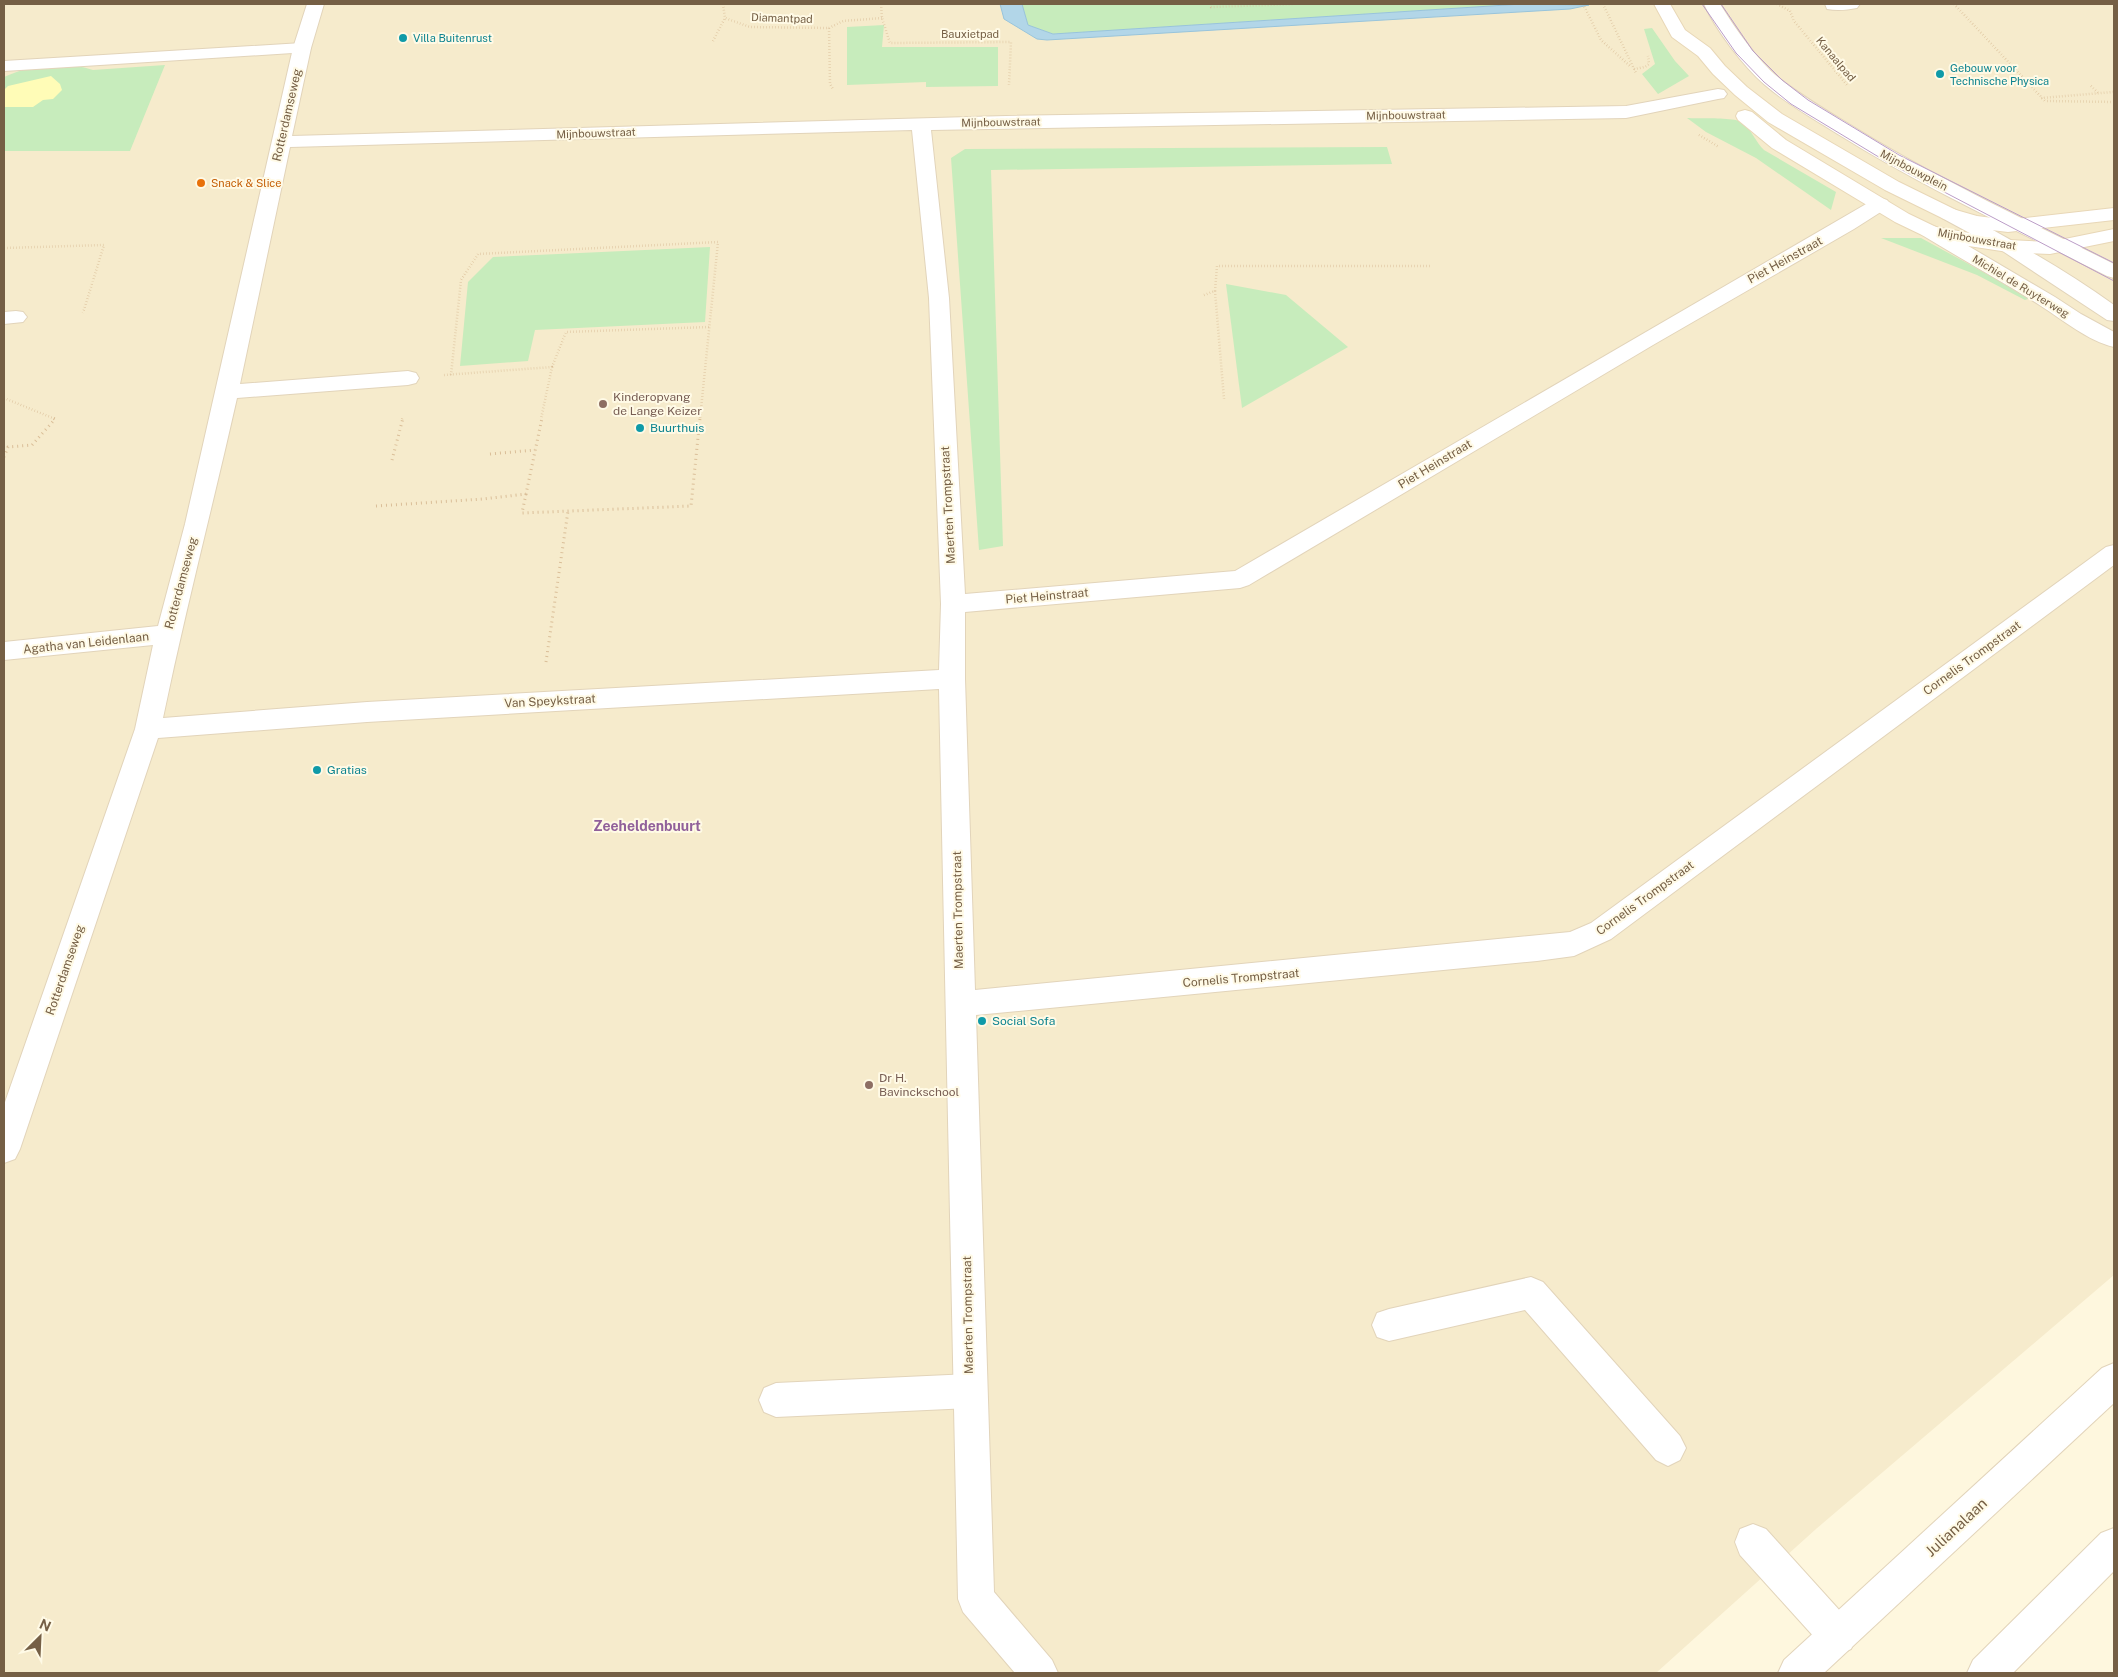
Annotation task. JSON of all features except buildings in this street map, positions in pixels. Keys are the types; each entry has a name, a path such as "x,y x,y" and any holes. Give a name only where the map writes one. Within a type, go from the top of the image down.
{"street":[{"name":"Rotterdamseweg","path":"5,1139 148,729 168,634 197,524 227,392 302,48 315,4"},
{"path":"1662,4 1678,32 1678,49 1688,62"},
{"name":"Mijnbouwplein","path":"1712,4 1745,52 1771,81 1837,127 1892,159 2063,246"},
{"path":"1833,5 1851,4"},
{"name":"Mijnbouwplein","path":"1678,32 1704,52 1741,91 1775,118 1892,186 2008,246"},
{"path":"4,66 302,48"},
{"name":"Mijnbouwstraat","path":"282,142 1006,122 1626,112 1663,106 1712,88 1779,144 1880,204"},
{"name":"Maerten Trompstraat","path":"921,124 939,298 952,604 952,679 976,1599 1039,1673"},
{"path":"1880,204 1929,231"},
{"name":"Piet Heinstraat","path":"952,604 1240,579 1645,340 1847,226 1880,204"},
{"name":"Mijnbouwstraat","path":"1949,214 1975,222 2024,226 2114,214"},
{"name":"Mijnbouwstraat","path":"1929,231 1962,239 2008,246 2050,248 2114,235"},
{"name":"Michiel de Ruyterweg","path":"1929,231 2114,340"},
{"name":"Michiel de Ruyterweg","path":"2008,246 2114,315"},
{"path":"2063,246 2114,272"},
{"path":"227,392 408,378"},
{"name":"Cornelis Trompstraat","path":"960,1004 1574,944 1602,931 2114,553"},
{"name":"Agatha van Leidenlaan","path":"4,651 168,634"},
{"name":"Van Speykstraat","path":"148,729 540,701 952,679"},
{"path":"1389,1326 1531,1293 1668,1448"},
{"name":"Julianalaan","path":"1798,1673 2114,1380"},
{"path":"776,1400 970,1390"},
{"path":"1752,1542 1838,1636"},
{"path":"1986,1673 2114,1546"}],"path":[{"path":"713,42 725,18 723,4"},
{"name":"Bauxietpad","path":"881,4 882,18 890,43 1011,42 1006,122"},
{"path":"1210,4 1211,7 1294,4"},
{"path":"1583,4 1601,40 1633,69 1603,4"},
{"name":"Kanaalpad","path":"1777,4 1790,11 1794,21 1846,85"},
{"path":"1954,4 2045,102 2114,102"},
{"name":"Diamantpad","path":"725,18 750,27 829,28 830,84 833,90"},
{"path":"829,28 843,20 882,18"},
{"path":"2092,86 2098,93"},
{"path":"2041,98 2114,92"},
{"path":"450,375 461,280 478,254 718,242 691,506 522,513 552,367 566,332 709,328"},
{"path":"4,248 104,245 83,313"},
{"path":"1224,399 1215,292 1217,266 1431,266"},
{"path":"1204,295 1215,292"},
{"path":"408,378 552,367"},
{"path":"4,398 55,419 32,445 8,446 4,457"},
{"path":"490,454 535,450"},
{"path":"376,506 483,499 526,494"},
{"path":"540,701 568,511"}],"shaded area":[{"path":"4,4 2114,4 2114,1275 1816,1529 1656,1673 4,1673"}],"green space":[{"path":"1022,4 1522,4 1053,34 1028,25"},
{"path":"884,25 882,47 998,47 998,86 926,87 926,82 847,85 847,27"},
{"path":"1652,28 1675,61 1689,76 1658,94 1642,74 1655,64 1644,29"},
{"path":"48,65 71,65 93,70 165,65 130,151 4,151 4,77 25,69"},
{"path":"1687,118 1741,121 1764,150 1836,192 1831,210 1756,158 1706,132"},
{"path":"1387,147 1392,164 991,170 1003,546 979,550 951,158 965,149"},
{"path":"1881,238 1921,238 2031,298 2025,300 1977,275"},
{"path":"710,247 705,322 535,330 528,361 460,366 468,282 493,257"},
{"path":"1226,284 1286,295 1348,347 1242,408"}],"sand":[{"path":"51,76 60,84 62,90 53,99 43,100 33,107 4,107 4,90 8,86"}],"water":[{"path":"1000,4 1022,4 1028,25 1053,34 1522,4 1589,5 1570,9 1047,40 1037,39 1004,19"}],"tram line":[{"path":"1702,4 1736,53 1764,82 1791,104 1887,162 2114,281"},
{"path":"1721,4 1753,51 1782,80 1808,100 1899,155 2114,263"}],"place":[{"name":"Villa Buitenrust","path":"403,38"},
{"name":"Gebouw voor Technische Physica","path":"1940,74"},
{"name":"Snack & Slice","path":"201,183"},
{"name":"Kinderopvang de Lange Keizer","path":"603,404"},
{"name":"Buurthuis","path":"640,428"},
{"name":"Gratias","path":"317,770"},
{"name":"Social Sofa","path":"982,1021"},
{"name":"Dr H. Bavinckschool","path":"869,1085"}],"district":[{"name":"Zeeheldenbuurt","path":"647,826"}]}
